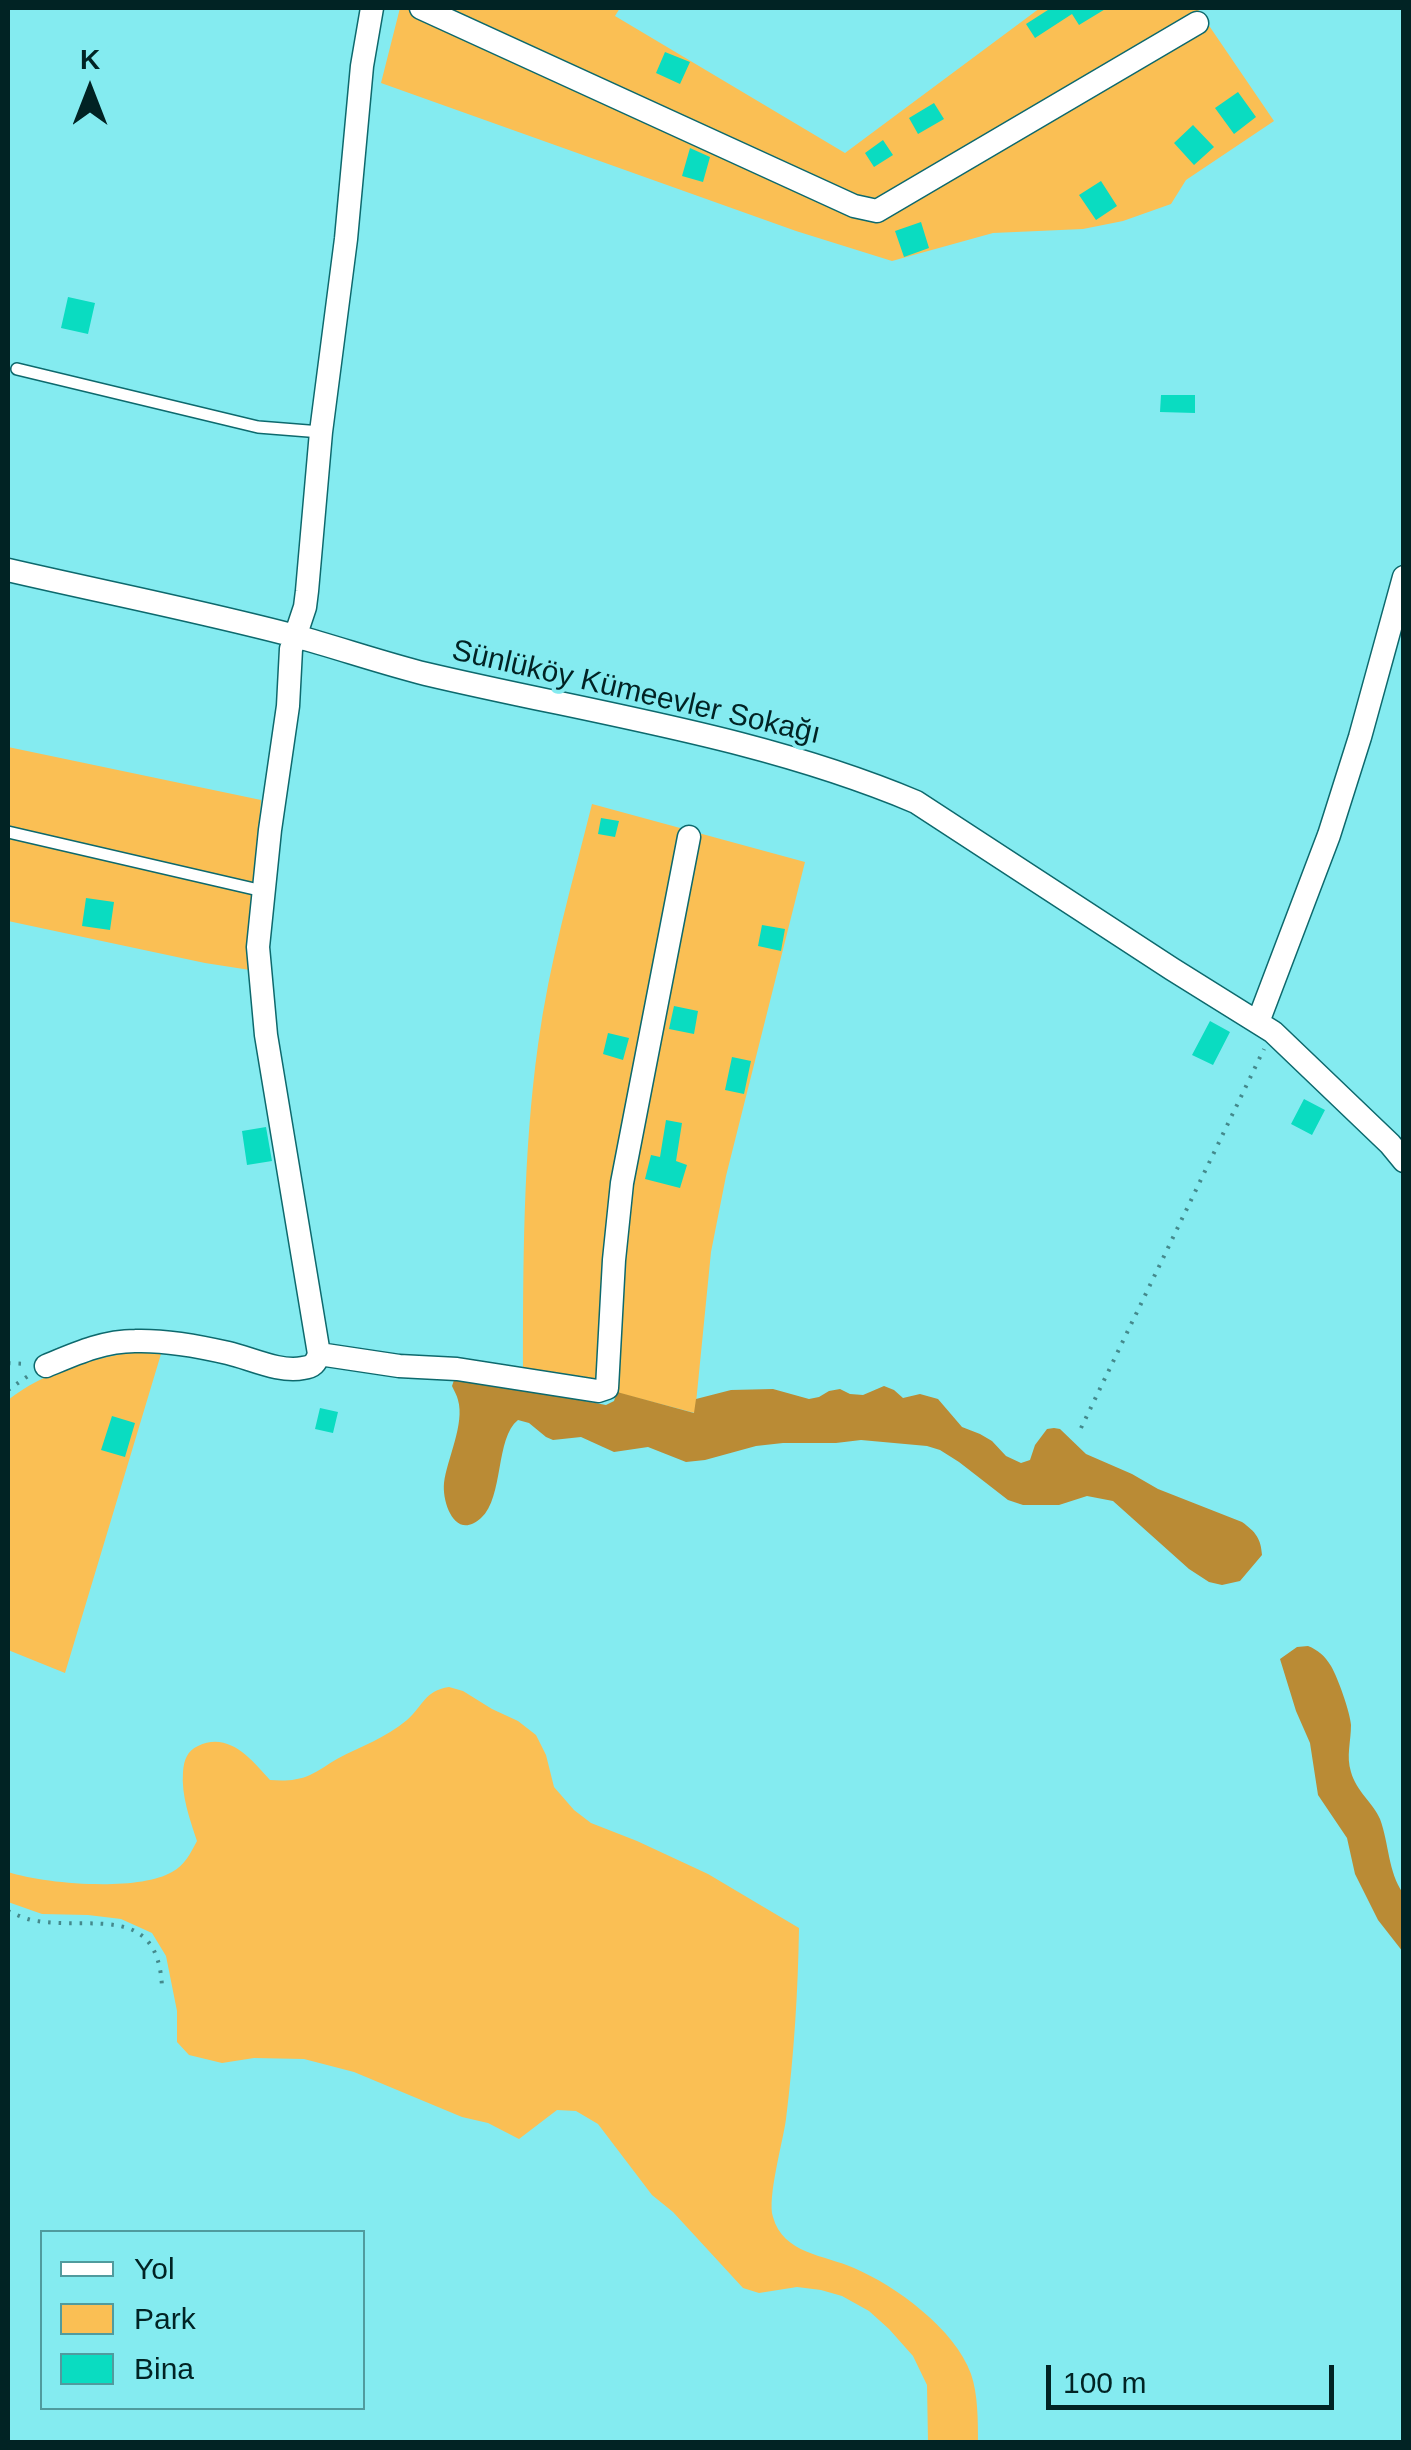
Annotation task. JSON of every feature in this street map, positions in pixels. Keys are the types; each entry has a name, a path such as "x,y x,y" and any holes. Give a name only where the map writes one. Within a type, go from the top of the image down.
{"street":[{"path":"46,1366 85,1350 130,1341 180,1344 298,1369 316,1362 318,1354 262,1002 258,947 283,750 291,649 307,591 321,432 346,240 362,66 372,8"},
{"path":"421,8 854,206 877,210 1197,23"},
{"name":"Sünlüköy Kümeevler Sokağı","path":"8,570 295,636 426,674 645,720 783,755 916,802 1266,1027 1404,1161"},
{"path":"1266,1027 1360,737 1404,577"},
{"path":"318,1354 370,1363 457,1369 593,1391 607,1388 622,1184 688,837"}],"lane":[{"path":"17,369 258,427 321,432"},
{"path":"8,832 264,891"}],"path":[{"path":"1081,1428 1266,1027"},
{"path":"8,1390 46,1366"},
{"path":"8,1911 34,1921 101,1923 131,1930 152,1944 158,1954 162,1987"}],"green space":[{"path":"400,8 620,8 615,16 845,153 1040,8 1197,8 1274,121 1186,180 1171,204 1123,221 1083,229 993,233 892,261 796,231 381,83"},
{"path":"8,747 261,800 250,970 8,921"},
{"path":"592,804 805,862 726,1176 711,1252 695,1413 599,1388 523,1375 525,1209 533,1086 548,984"},
{"path":"132,1352 161,1354 65,1673 8,1650 8,1400 67,1368"},
{"path":"449,1687 518,1721 536,1735 554,1787 591,1823 708,1874 799,1928 791,2071 774,2184 773,2217 778,2229 795,2246 870,2276 938,2325 971,2374 978,2442 928,2442 927,2385 913,2356 869,2311 821,2290 797,2287 759,2293 743,2288 673,2212 652,2195 598,2124 576,2111 557,2110 519,2139 488,2123 462,2117 354,2072 304,2059 254,2058 222,2063 189,2055 177,2042 177,2011 166,1956 152,1933 121,1919 42,1914 8,1902 8,1872 67,1883 115,1884 157,1878 180,1866 197,1841 187,1807 183,1768 191,1750 198,1746 209,1742 230,1745 270,1780 300,1778 391,1732 429,1695"}],"shaded area":[{"path":"455,1377 606,1405 614,1401 617,1392 694,1413 696,1399 731,1390 773,1389 809,1399 840,1389 863,1395 884,1386 903,1398 920,1394 938,1399 962,1427 992,1441 1006,1456 1021,1463 1030,1460 1047,1429 1060,1429 1086,1454 1158,1489 1242,1522 1257,1536 1262,1555 1240,1581 1222,1585 1209,1582 1113,1501 1087,1496 1059,1505 1023,1505 1008,1500 959,1462 927,1446 861,1440 783,1443 686,1462 648,1447 614,1452 581,1437 553,1440 518,1420 506,1440 488,1508 481,1518 464,1525 452,1517 444,1491 459,1420 460,1409 452,1386"},
{"path":"1308,1646 1329,1662 1346,1704 1351,1725 1351,1772 1380,1819 1394,1876 1403,1893 1403,1952 1378,1920 1355,1874 1347,1838 1318,1795 1310,1743 1280,1659 1297,1647"}],"building":[{"path":"1051,8 1107,8 1079,25 1072,14 1035,38 1026,24"},
{"path":"665,52 690,62 680,84 656,73"},
{"path":"1238,92 1256,117 1234,134 1215,108"},
{"path":"934,103 944,119 918,134 909,118"},
{"path":"1193,125 1214,147 1194,165 1174,143"},
{"path":"883,140 893,155 874,167 865,153"},
{"path":"690,148 710,157 703,182 682,176"},
{"path":"1101,181 1117,206 1096,220 1079,195"},
{"path":"921,222 929,248 904,257 895,231"},
{"path":"68,297 95,303 88,334 61,328"},
{"path":"1161,395 1195,395 1195,413 1160,412"},
{"path":"601,818 619,821 615,837 598,834"},
{"path":"86,898 114,902 110,930 82,926"},
{"path":"762,925 785,929 781,951 758,946"},
{"path":"674,1006 698,1011 694,1034 669,1029"},
{"path":"1210,1021 1230,1032 1213,1065 1192,1055"},
{"path":"608,1033 629,1038 623,1060 603,1054"},
{"path":"732,1057 751,1061 744,1094 725,1090"},
{"path":"1304,1099 1325,1110 1312,1135 1291,1124"},
{"path":"666,1120 682,1123 676,1161 687,1165 680,1188 645,1179 651,1155 660,1157"},
{"path":"266,1127 272,1161 247,1165 242,1131"},
{"path":"320,1408 338,1412 333,1433 315,1429"},
{"path":"112,1416 135,1423 125,1457 101,1450"}]}
